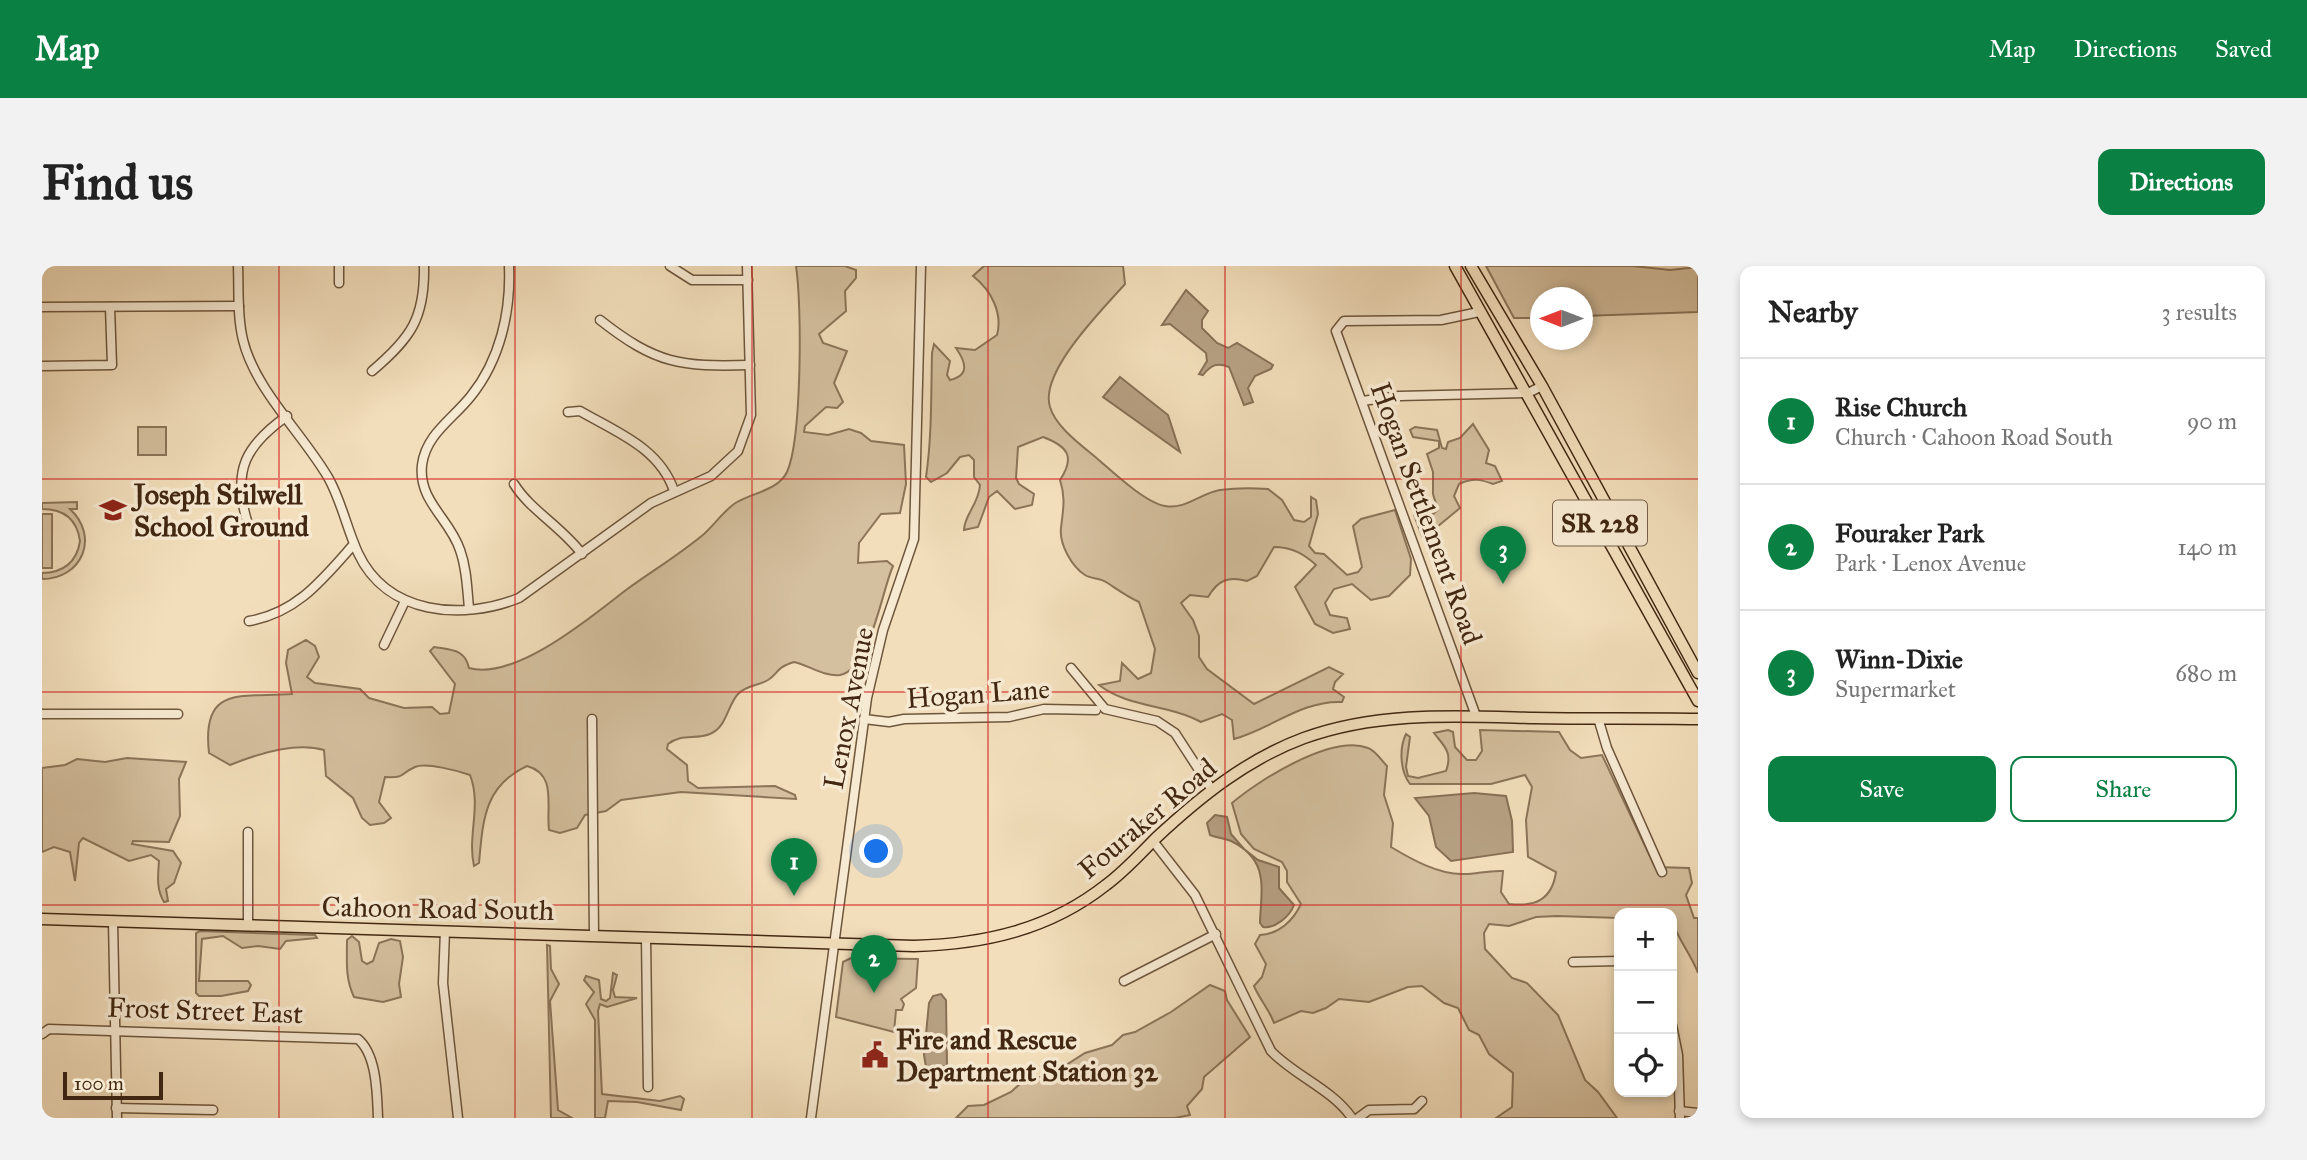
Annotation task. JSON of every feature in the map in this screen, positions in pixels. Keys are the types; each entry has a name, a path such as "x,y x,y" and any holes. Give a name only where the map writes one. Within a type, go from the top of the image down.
{"main road":[{"name":"SR 228","path":"1455,266 1698,701"},
{"name":"SR 228","path":"1471,266 1542,386 1698,673"},
{"name":"Fouraker Road","path":"834,943 949,945 1015,933 1051,919 1082,902 1117,877 1153,841 1212,790 1244,767 1287,746 1340,728 1411,717 1698,719"},
{"name":"Cahoon Road South","path":"42,919 834,943"}],"street":[{"path":"238,266 239,306 247,354 329,479 355,544 375,578 405,601 438,611 519,598 674,491 711,475 738,452 751,420 747,266"},
{"path":"339,266 339,283"},
{"path":"372,370 401,345 415,326 424,298 424,266"},
{"path":"469,608 461,551 454,535 429,500 422,467 433,436 472,395 493,358 504,327 509,266"},
{"path":"670,266 692,280 748,280"},
{"name":"Lenox Avenue","path":"811,1118 864,719 876,656 914,539 921,266"},
{"path":"42,307 239,306"},
{"path":"42,366 112,365 110,307"},
{"name":"Hogan Settlement Road","path":"1476,716 1336,331 1338,325 1344,321 1441,320 1479,312"},
{"path":"600,320 634,346 662,359 710,366 750,365"},
{"path":"1362,401 1399,396 1528,393 1542,386"},
{"path":"568,412 580,411 646,450 665,470 674,491"},
{"path":"247,521 243,508 244,460 258,438 287,416"},
{"path":"514,484 522,496 568,535 582,554"},
{"path":"249,621 275,613 309,595 355,544"},
{"path":"384,645 405,601"},
{"path":"1071,668 1105,709 1157,720 1175,733 1212,790"},
{"name":"Hogan Lane","path":"864,719 890,722 904,719 1009,718 1044,709 1096,710"},
{"path":"42,714 178,714"},
{"path":"1598,718 1607,748 1662,872"},
{"path":"592,719 594,936"},
{"path":"248,832 248,926"},
{"path":"1153,841 1195,895 1216,933 1271,1051 1287,1068 1345,1108 1352,1118"},
{"path":"113,921 117,1118"},
{"path":"445,931 443,983 457,1118"},
{"path":"1124,981 1216,933"},
{"path":"646,937 648,1087"},
{"path":"1573,962 1614,961"},
{"name":"Frost Street East","path":"42,1034 49,1029 350,1037 365,1045 374,1079 378,1118"},
{"path":"1677,1085 1679,1115 1698,1113"},
{"path":"1358,1118 1369,1110 1414,1109 1422,1101"},
{"path":"117,1108 214,1110"}],"shaded area":[{"path":"796,266 845,266 856,270 856,278 845,291 846,311 819,334 823,343 847,351 834,383 843,402 837,408 826,407 805,426 804,432 828,435 849,429 861,433 871,441 904,445 906,484 900,513 881,514 859,543 858,563 887,561 893,566 867,645 850,670 834,675 794,662 788,664 768,680 741,691 716,731 704,736 678,739 668,744 667,749 687,765 688,781 698,788 775,786 795,795 796,799 681,792 621,800 606,811 585,815 577,828 560,833 549,830 548,792 543,776 527,766 513,774 494,794 485,819 479,863 474,866 472,843 475,798 470,775 420,766 400,776 385,777 379,802 391,818 384,823 370,825 362,818 353,798 326,776 324,750 289,748 264,753 230,765 209,753 208,731 212,715 219,705 242,696 292,694 286,663 288,650 306,640 315,646 319,657 307,677 315,683 360,689 369,698 404,708 432,707 440,714 449,713 455,684 430,651 434,647 461,654 469,668 488,669 530,656 573,630 685,549 734,504 777,483 787,472 796,431 800,339"},
{"path":"984,266 1123,266 1125,284 1063,359 1049,393 1050,407 1053,415 1071,437 1149,500 1172,507 1220,490 1268,489 1282,500 1294,520 1304,522 1311,517 1311,497 1316,500 1318,514 1309,546 1315,553 1324,554 1347,575 1358,572 1362,567 1353,526 1361,519 1395,510 1411,559 1410,575 1389,596 1371,600 1352,584 1334,589 1325,603 1330,615 1347,618 1350,629 1333,633 1315,624 1295,587 1316,565 1297,552 1280,547 1274,547 1257,576 1247,581 1229,579 1220,583 1208,597 1190,595 1181,603 1193,620 1199,636 1199,657 1207,669 1254,704 1329,667 1343,674 1335,682 1333,689 1344,697 1342,702 1300,710 1234,739 1232,720 1222,714 1201,722 1123,698 1099,685 1120,681 1122,663 1138,679 1151,673 1155,649 1139,602 1104,581 1085,575 1075,567 1067,554 1061,534 1063,498 1060,480 1068,458 1063,448 1051,440 1043,437 1018,447 1016,478 1019,484 1034,494 1032,505 1015,509 997,491 989,497 978,527 964,530 980,485 974,477 974,460 969,455 960,457 947,473 931,482 926,477 932,353 934,344 950,361 947,375 950,380 957,378 964,371 964,363 956,348 975,350 997,335 998,318 994,302 973,276"},
{"path":"1486,266 1633,266 1670,270 1698,267 1698,312 1593,316 1593,287 1530,287 1530,318 1514,318"},
{"path":"1186,290 1208,311 1202,320 1202,328 1217,343 1228,348 1237,343 1273,365 1271,369 1255,376 1248,388 1253,402 1244,405 1229,367 1214,365 1203,375 1199,374 1207,361 1206,353 1170,324 1162,325"},
{"path":"1120,377 1168,415 1180,452 1103,397"},
{"path":"1473,424 1489,450 1486,463 1495,466 1502,481 1493,484 1472,480 1459,484 1454,496 1460,508 1425,537 1422,536 1414,515 1418,511 1433,514 1438,510 1433,494 1433,472 1427,454 1439,448 1439,441 1413,437 1410,430 1415,427 1437,430 1442,448 1446,449 1448,442 1460,438"},
{"path":"138,427 166,427 166,455 138,455"},
{"path":"77,502 77,509 70,509 84,532 82,554 67,572 42,579 42,573 56,571 68,565 76,555 80,541 76,527 68,517 56,511 42,509 42,503"},
{"path":"42,514 52,514 52,568 42,568"},
{"path":"1448,730 1453,732 1455,747 1467,760 1476,760 1482,751 1480,730 1559,732 1570,750 1581,758 1602,755 1655,867 1689,868 1692,883 1686,895 1694,918 1698,918 1698,973 1677,933 1677,908 1614,908 1614,918 1536,917 1509,926 1489,924 1484,933 1485,949 1512,978 1527,983 1558,1015 1585,1080 1598,1092 1617,1118 1496,1118 1512,1107 1513,1073 1489,1054 1479,1035 1469,1030 1458,1008 1444,1003 1422,986 1408,987 1369,1002 1339,999 1313,1013 1301,1011 1274,1023 1254,986 1262,977 1266,964 1255,944 1260,935 1285,926 1301,904 1287,882 1287,871 1282,862 1254,849 1241,834 1232,803 1277,772 1316,753 1353,745 1368,748 1387,766 1384,795 1393,823 1391,847 1416,861 1445,872 1464,874 1503,871 1501,892 1509,904 1534,903 1541,900 1551,889 1556,872 1528,857 1526,820 1532,787 1525,775 1491,784 1410,784 1404,773 1402,759 1406,734 1410,737 1406,767 1408,776 1418,778 1446,771 1448,754 1434,733"},
{"path":"127,758 186,762 179,779 180,816 169,842 133,841 132,844 173,851 181,863 174,883 166,889 168,901 164,902 160,892 159,861 151,855 129,861 83,838 79,843 75,881 70,852 54,847 42,852 42,768 65,765 77,759 105,762"},
{"path":"1474,793 1506,796 1512,821 1513,852 1451,861 1436,847 1429,816 1415,798"},
{"path":"1215,815 1227,817 1231,834 1244,849 1258,860 1279,867 1279,888 1294,905 1277,924 1263,927 1260,923 1262,887 1258,866 1252,857 1231,841 1210,835 1207,823"},
{"path":"196,933 315,935 317,938 286,941 280,949 258,946 242,948 223,936 202,939 199,981 248,981 251,985 248,991 221,996 199,996 196,993"},
{"path":"352,936 359,942 362,961 367,964 373,961 379,943 391,939 400,941 403,957 399,984 401,997 383,1002 354,997 349,983 347,962 347,940"},
{"path":"547,945 550,946 551,969 559,984 550,1001 558,1110 572,1118 551,1118"},
{"path":"851,958 918,959 916,988 901,999 904,1004 902,1010 896,1010 894,1032 836,1017 843,962"},
{"path":"613,973 617,975 613,990 615,997 637,998 607,1007 600,1004 598,1011 602,1094 660,1101 680,1096 684,1099 681,1110 637,1102 608,1101 605,1118 595,1118 595,1020 586,1004 594,992 584,980 586,976 599,980 601,999 606,1001 610,998"},
{"path":"1210,985 1225,991 1227,1000 1250,1037 1204,1077 1202,1089 1187,1106 1190,1115 1175,1118 956,1118 968,1106 984,1105 1011,1092 1022,1082 1052,1074 1085,1053 1112,1045 1123,1035 1135,1032 1171,1012"},
{"path":"941,994 946,1000 947,1066 926,1067 924,1055 929,1003 933,996"}],"place":[{"name":"Joseph Stilwell School Ground","path":"113,510"},
{"name":"Winn-Dixie","path":"1503,584"},
{"name":"Rise Church","path":"794,896"},
{"name":"Fouraker Park","path":"874,993"},
{"name":"Fire and Rescue Department Station 32","path":"875,1055"}]}
